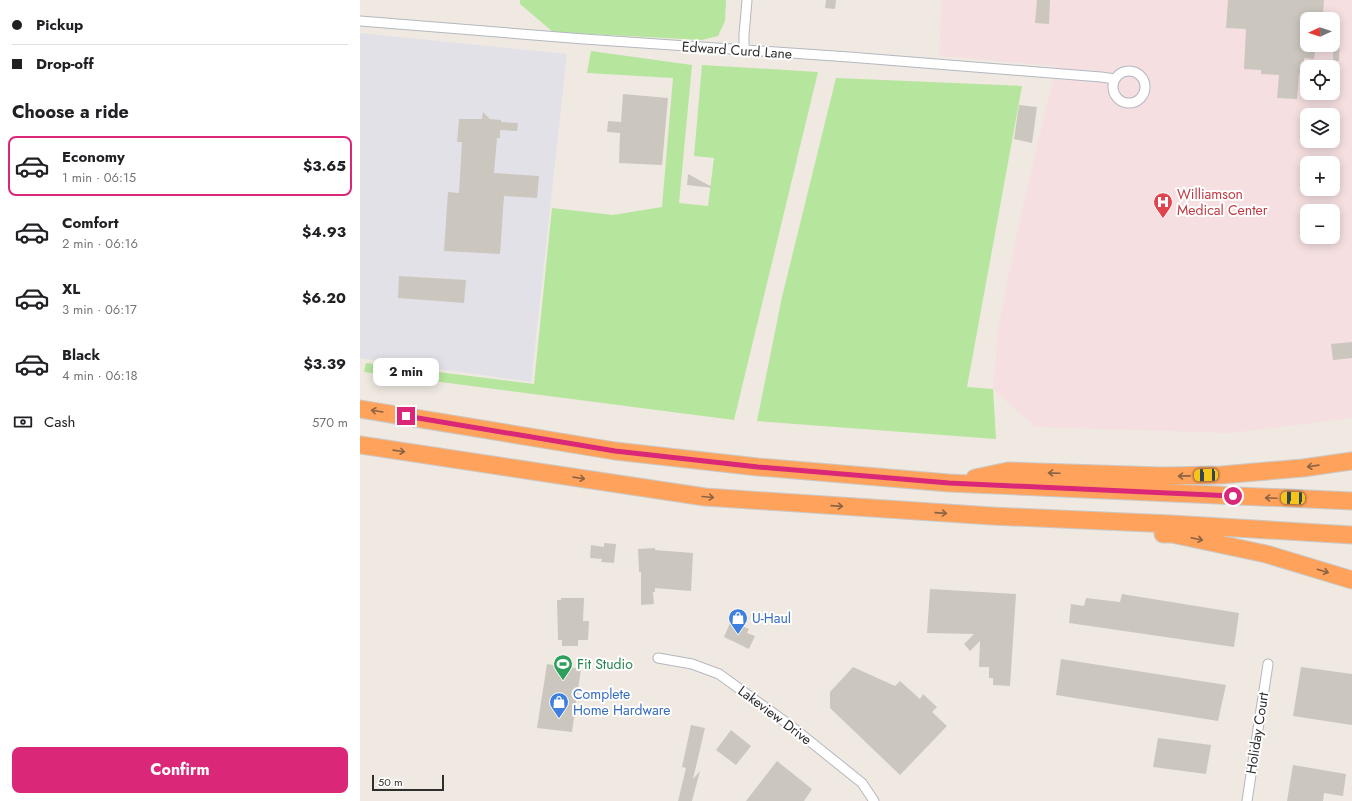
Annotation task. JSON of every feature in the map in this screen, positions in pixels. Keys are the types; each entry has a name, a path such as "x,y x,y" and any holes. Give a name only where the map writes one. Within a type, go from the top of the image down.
{"highway":[{"path":"360,409 615,451 758,467 949,483 1352,501"},
{"path":"360,445 705,496 992,516 1352,535"},
{"path":"949,483 1008,471 1153,476 1221,475 1303,468 1352,461"},
{"path":"992,516 1098,530 1172,534 1266,554 1352,580"}],"street":[{"path":"744,51 747,0"},
{"name":"Edward Curd Lane","path":"360,21 744,51 850,57 1094,76 1115,79"},
{"name":"Lakeview Drive","path":"658,658 692,664 719,674 791,726 862,784 874,801"},
{"name":"Holiday Court","path":"1247,801 1268,664"}],"shaded area":[{"name":"Williamson Medical Center","path":"942,0 1352,0 1352,418 1231,433 1035,427 993,389 998,329 1018,228 1056,66 939,56"},
{"path":"360,33 567,54 531,382 360,358"}],"green space":[{"path":"520,0 726,0 725,21 718,36 702,40 553,32 520,4"},
{"path":"591,51 692,65 679,203 708,206 714,158 694,156 702,65 818,72 734,420 364,372 366,363 534,384 552,208 613,215 662,207 673,78 587,73"},
{"path":"836,78 1022,86 967,387 993,389 996,439 757,421 782,297"}],"building":[{"path":"826,0 836,0 835,9 825,8"},
{"path":"1037,0 1050,0 1049,24 1035,23"},
{"path":"1228,0 1324,0 1323,12 1300,12 1300,52 1315,52 1314,59 1304,58 1304,60 1300,60 1297,99 1277,98 1279,75 1261,74 1261,70 1244,69 1246,29 1226,28"},
{"path":"1333,52 1339,52 1339,60 1333,60"},
{"path":"623,94 668,98 662,165 619,163 620,133 607,132 608,121 621,122"},
{"path":"1019,105 1037,107 1032,143 1014,139"},
{"path":"483,112 490,119 501,120 501,122 518,123 517,131 500,130 500,138 497,138 494,173 539,176 537,198 504,196 500,254 444,251 448,192 459,193 462,142 457,142 459,119 482,119"},
{"path":"688,174 714,188 687,185"},
{"path":"399,276 466,280 464,303 398,298"},
{"path":"1352,342 1352,358 1333,360 1331,344"},
{"path":"604,543 616,544 614,563 601,562 602,559 590,558 591,545 604,547"},
{"path":"655,548 655,550 693,553 691,591 655,588 655,592 653,592 654,604 641,605 641,572 639,572 638,549"},
{"path":"930,589 1016,594 1010,686 993,685 993,678 989,678 989,667 979,667 980,641 970,651 964,644 974,634 927,633"},
{"path":"1122,594 1239,613 1234,647 1069,623 1071,604 1084,606 1086,598 1120,602"},
{"path":"561,598 584,598 583,621 589,621 588,640 578,640 578,646 562,646 562,640 558,640 557,600 561,600"},
{"path":"730,623 735,626 736,623 749,629 747,633 755,636 749,649 724,637"},
{"path":"1061,659 1226,685 1218,721 1056,695"},
{"path":"547,664 581,669 572,732 537,728"},
{"path":"853,667 895,686 900,681 920,699 923,694 937,707 932,712 947,726 900,775 830,708 830,692"},
{"path":"1301,667 1352,674 1352,725 1293,716"},
{"path":"691,725 705,728 693,779 700,771 692,801 678,801 686,768 682,767"},
{"path":"731,730 751,746 736,765 716,750"},
{"path":"1158,738 1211,745 1206,774 1153,767"},
{"path":"777,761 812,789 804,801 746,801"},
{"path":"1293,765 1346,774 1343,796 1324,793 1323,801 1287,801"}],"place":[{"name":"Williamson Medical Center","path":"1163,219"},
{"name":"U-Haul","path":"738,635"},
{"name":"Fit Studio","path":"563,681"},
{"name":"Complete Home Hardware","path":"559,719"}],"route":[{"path":"406,416 615,451 758,467 949,483 1233,496"}]}
